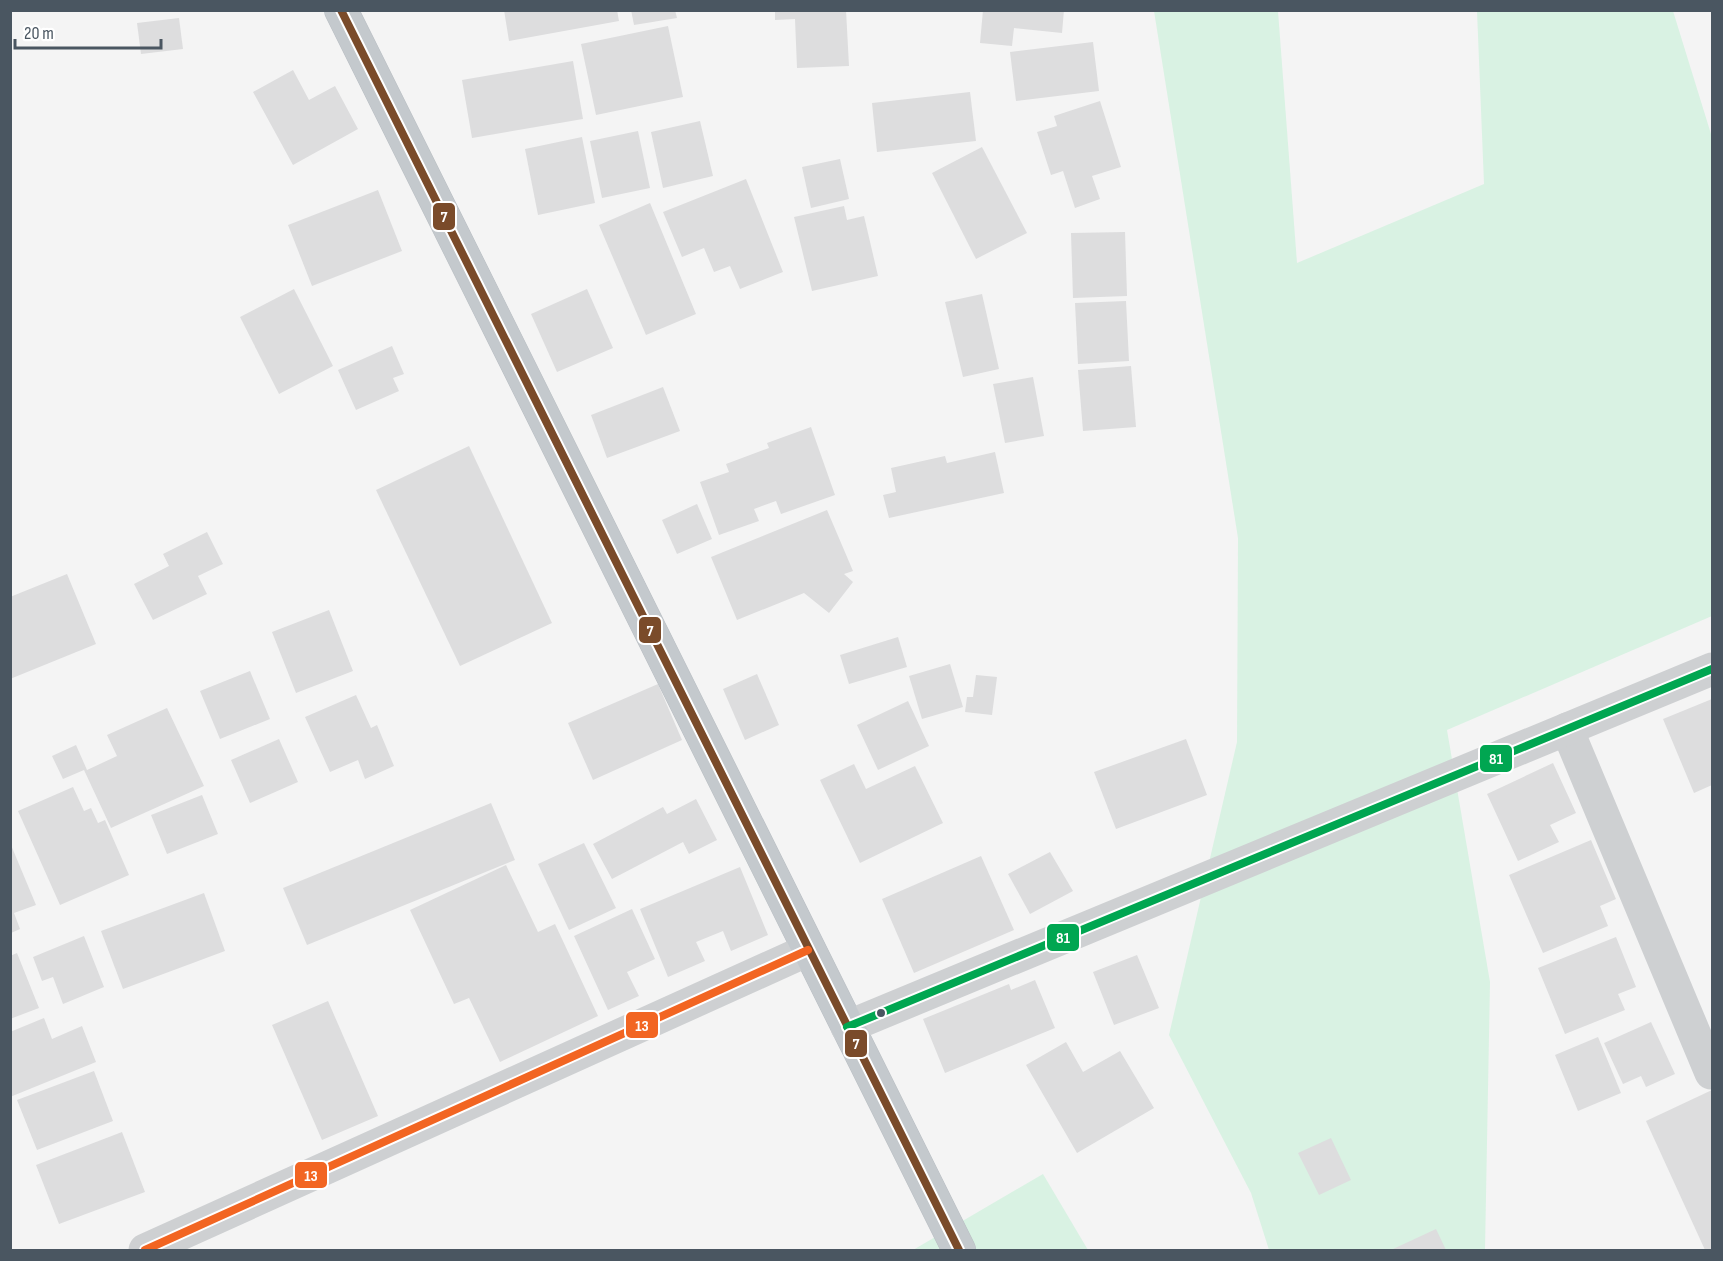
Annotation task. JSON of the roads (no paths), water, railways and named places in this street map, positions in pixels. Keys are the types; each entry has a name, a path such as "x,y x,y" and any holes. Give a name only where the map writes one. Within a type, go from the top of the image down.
{"highway":[{"path":"341,10 959,1251"}],"street":[{"path":"847,1027 1713,669"},
{"path":"1567,729 1711,1073"},
{"path":"145,1251 808,950"}]}
